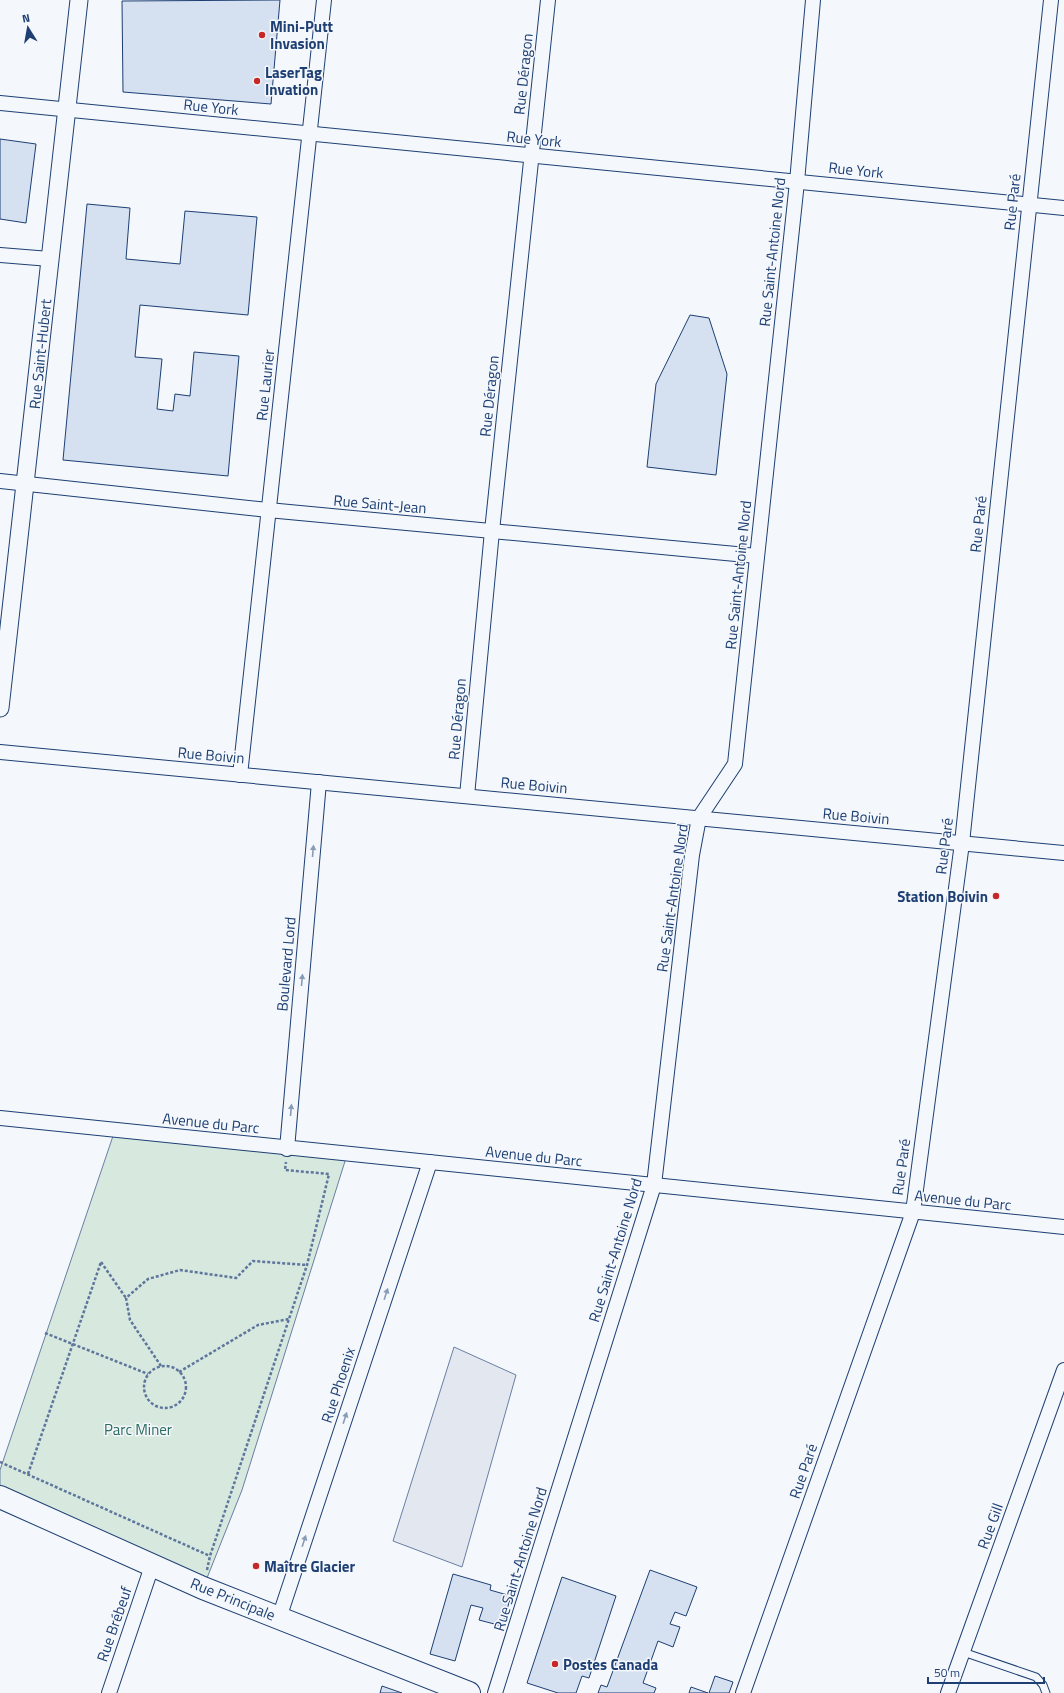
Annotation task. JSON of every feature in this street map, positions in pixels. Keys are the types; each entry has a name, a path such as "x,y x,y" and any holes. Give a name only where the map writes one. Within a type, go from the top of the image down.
{"main road":[{"name":"Rue Principale","path":"0,1497 152,1566 469,1693"}],"street":[{"name":"Rue Saint-Hubert","path":"0,708 79,0"},
{"name":"Rue Laurier","path":"240,775 324,0"},
{"name":"Rue Déragon","path":"467,796 492,531 548,0"},
{"name":"Rue Saint-Antoine Nord","path":"495,1693 654,1186 692,855 699,818 735,764 797,182 813,0"},
{"name":"Rue Paré","path":"743,1693 913,1212 962,843 1028,204 1051,0"},
{"name":"Rue York","path":"0,103 1064,208"},
{"path":"0,255 50,259"},
{"name":"Rue Saint-Jean","path":"0,481 268,510 757,556"},
{"name":"Rue Boivin","path":"0,752 1064,853"},
{"name":"Boulevard Lord","path":"287,1149 319,782"},
{"name":"Avenue du Parc","path":"0,1118 287,1149 430,1162 1064,1227"},
{"name":"Rue Phoenix","path":"279,1618 430,1162"},
{"name":"Rue Gill","path":"948,1693 1064,1370"},
{"name":"Rue Brébeuf","path":"109,1693 152,1566"}],"lane":[{"path":"963,1652 1036,1677 1043,1685 1046,1693"}],"path":[{"path":"179,1372 258,1325 289,1319 307,1265 330,1174 285,1170 287,1149"},
{"path":"126,1298 148,1279 180,1270 236,1278 252,1261 307,1265"},
{"path":"28,1474 101,1262 126,1298 130,1320 161,1366"},
{"name":"Rue Principale","path":"0,1462 210,1556 289,1319"},
{"path":"46,1333 148,1374"},
{"path":"161,1366 174,1368 179,1372 185,1383 183,1396 173,1406 166,1407 155,1405 146,1395 144,1384 148,1374 161,1366"}],"green space":[{"name":"Parc Miner","path":"113,1136 346,1158 242,1490 203,1588 0,1497 0,1470"}],"shaded area":[{"path":"454,1347 516,1375 462,1567 393,1541"}],"building":[{"path":"280,0 271,104 123,92 122,1"},
{"path":"0,139 36,144 26,223 0,219"},
{"path":"87,204 130,208 126,259 180,264 185,211 257,217 248,315 140,305 135,357 162,359 157,409 173,411 175,394 190,396 194,352 239,356 228,476 63,460"},
{"path":"690,315 709,318 727,374 716,475 647,467 656,384"},
{"path":"650,1570 697,1587 686,1616 675,1612 670,1624 680,1627 673,1647 658,1641 643,1683 656,1688 654,1693 598,1693 601,1685 607,1687"},
{"path":"453,1574 491,1585 490,1590 511,1596 502,1626 479,1620 483,1608 471,1605 455,1661 430,1654"},
{"path":"562,1577 616,1596 589,1678 582,1676 576,1693 558,1693 527,1683"},
{"path":"715,1676 733,1682 729,1693 709,1693"},
{"path":"382,1686 402,1693 380,1693"},
{"path":"691,1687 708,1693 689,1693"}],"place":[{"name":"Mini-Putt Invasion","path":"262,35"},
{"name":"LaserTag Invation","path":"257,81"},
{"name":"Station Boivin","path":"996,896"},
{"name":"Maître Glacier","path":"256,1566"},
{"name":"Postes Canada","path":"555,1664"}]}
